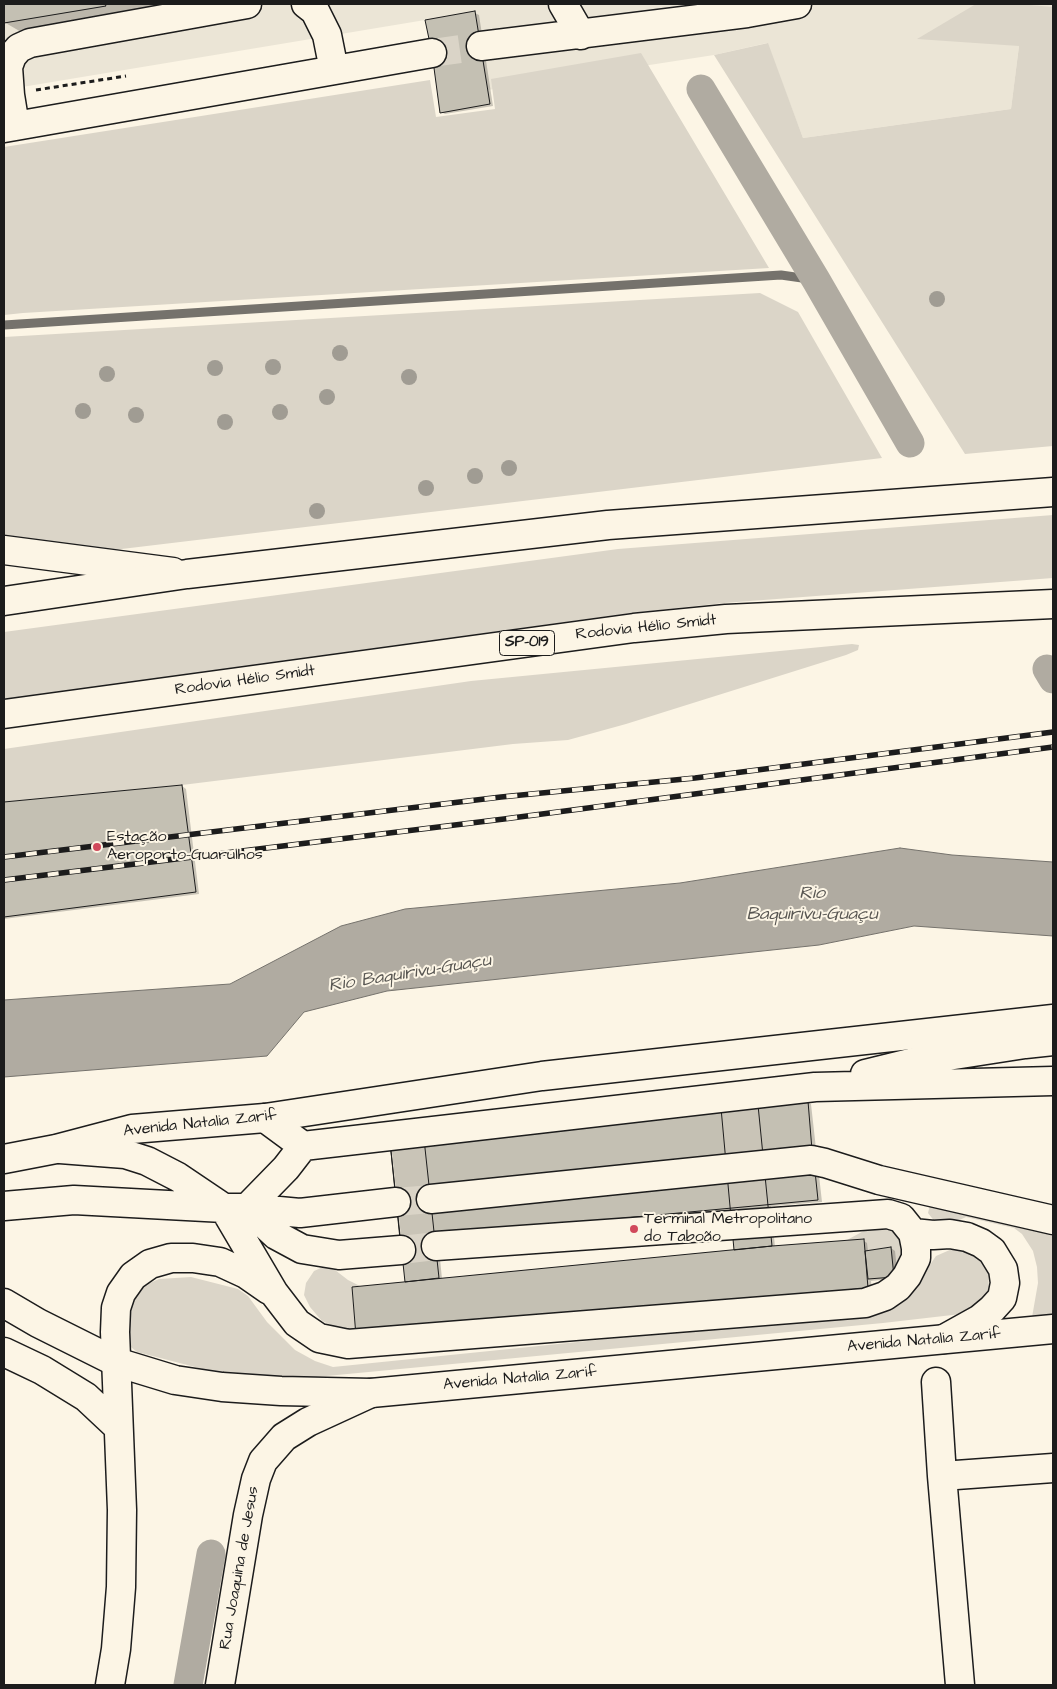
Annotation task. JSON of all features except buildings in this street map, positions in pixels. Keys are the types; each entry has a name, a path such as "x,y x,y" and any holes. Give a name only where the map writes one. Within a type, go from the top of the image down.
{"main road":[{"path":"247,4 30,43 19,48 12,56 8,66 10,95 9,127 432,53"},
{"path":"306,4 315,11 328,35 334,70"},
{"path":"563,4 581,35"},
{"path":"480,46 581,35 745,8 797,4"},
{"path":"4,601 187,574 608,525 1053,492"},
{"path":"4,550 187,574"},
{"name":"Rodovia Hélio Smidt","path":"4,714 634,628 726,619 1053,604"},
{"name":"Avenida Natalia Zarif","path":"4,1159 56,1149 132,1130 265,1118 542,1076 1053,1019"},
{"path":"815,1087 922,1060 1053,1041"},
{"path":"265,1118 303,1146 815,1087 1053,1081"},
{"path":"236,1208 286,1168 303,1146"},
{"path":"56,1149 125,1154 147,1161 236,1208 302,1249 339,1255 401,1250"},
{"path":"431,1199 811,1160 878,1180 1053,1220"},
{"path":"236,1208 274,1293 297,1323 320,1338 348,1344 864,1303 885,1296 898,1287 907,1276 916,1258 907,1226 865,1175"},
{"path":"4,1206 74,1200 300,1213 396,1202"},
{"path":"436,1246 888,1214 907,1226 933,1235 950,1234 981,1243 992,1251 1003,1270 1005,1284 1002,1298 980,1319 944,1339"},
{"path":"274,1293 274,1278 284,1256 302,1249"},
{"path":"110,1685 116,1649 121,1588 122,1510 115,1332 116,1308 121,1294 133,1276 150,1264 171,1258 193,1258 220,1262 246,1274 274,1293"},
{"name":"Avenida Natalia Zarif","path":"4,1303 38,1323 116,1362 175,1380 222,1387 281,1391 371,1393 1053,1329"},
{"path":"4,1352 42,1370 86,1397 95,1403 118,1426"},
{"path":"936,1382 960,1685"},
{"name":"Rua Joaquina de Jesus","path":"220,1685 248,1515 256,1478 263,1461 284,1438 325,1414 371,1393"},
{"path":"942,1476 1053,1468"}],"shaded area":[{"path":"4,4 1053,4 1053,50 1019,46 1011,109 803,138 767,43 714,55 488,90 490,104 440,113 432,53 425,20 4,90"},
{"path":"976,4 1018,4 1053,7 1053,446 965,454 714,55 768,43 803,138 1011,109 1019,46 917,39"},
{"path":"641,53 769,268 4,315 4,147 430,80 436,117 495,109 491,79"},
{"path":"760,293 798,312 882,458 105,551 4,538 4,337"},
{"path":"1053,515 1053,578 724,603 631,613 4,699 4,632 618,549"},
{"path":"852,644 859,645 858,650 846,655 626,724 568,740 513,744 182,785 4,802 4,749 471,681"},
{"path":"930,1205 1053,1230 1053,1321 1031,1323 1038,1283 1037,1267 1033,1251 1022,1234 1014,1228 966,1217 949,1225 935,1222 928,1213"},
{"path":"871,1227 891,1229 899,1233 908,1250 894,1277 891,1247 865,1251 847,1240"},
{"path":"952,1249 967,1250 984,1264 988,1271 989,1288 986,1296 977,1307 961,1314 883,1323 295,1379 226,1375 137,1352 126,1343 129,1296 143,1286 159,1279 191,1277 238,1289 248,1296 267,1322 295,1350 315,1361 333,1367 881,1311 897,1305 912,1291 936,1256"},
{"path":"323,1267 335,1270 360,1286 352,1287 356,1336 322,1321 310,1307 304,1295 306,1283 314,1271"}],"water":[{"name":"Rio Baquirivu-Guaçu","path":"900,848 952,855 1053,862 1053,936 914,926 819,945 387,991 304,1012 267,1056 4,1077 4,1000 230,984 341,926 405,909 680,883"}],"waterway":[{"path":"701,89 816,280 910,443"},
{"path":"4,325 781,275 816,280"},
{"path":"1047,669 1053,679"},
{"path":"188,1685 211,1554"}],"tunnel":[{"path":"432,53 481,46"},
{"path":"396,1202 431,1199"},
{"path":"401,1250 436,1246"}],"railway":[{"path":"4,857 501,797 695,778 1053,732"},
{"path":"4,880 504,819 1053,747"}],"place":[{"name":"Estação Aeroporto-Guarulhos","path":"97,847"},
{"name":"Terminal Metropolitano do Taboão","path":"634,1229"}]}
